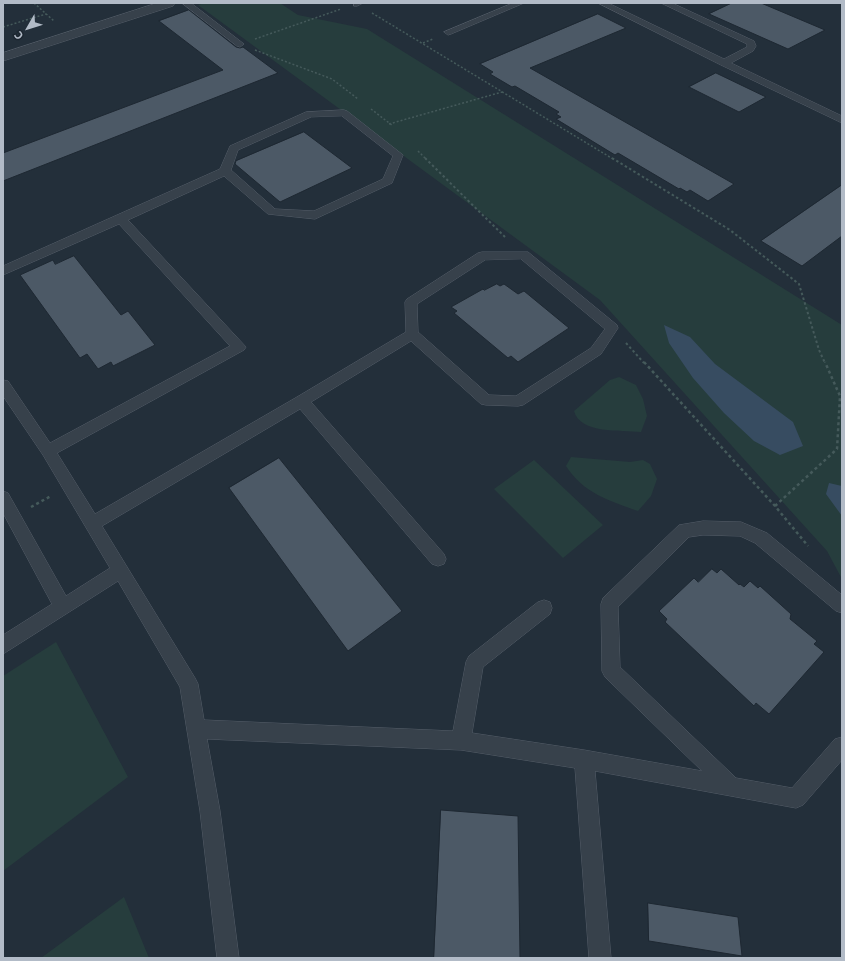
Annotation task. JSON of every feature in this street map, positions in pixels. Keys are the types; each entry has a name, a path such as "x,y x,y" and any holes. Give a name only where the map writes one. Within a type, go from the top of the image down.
{"street":[{"path":"3,57 169,3"}],"lane":[{"path":"186,3 240,44"},
{"path":"448,32 520,3"},
{"path":"602,3 842,120"},
{"path":"665,3 751,43 752,46 750,49 724,62"},
{"path":"3,271 225,171 234,148 309,114 344,113 398,155 388,181 316,214 272,212 225,171"},
{"path":"48,451 239,347 121,219"},
{"path":"524,255 612,328 596,352 518,402 486,400 412,334 411,302 482,256 524,255"},
{"path":"91,524 302,401 412,334"},
{"path":"3,385 48,451 189,684 210,811 228,958"},
{"path":"302,401 438,559"},
{"path":"3,498 64,607"},
{"path":"731,786 610,671 609,604 685,530 703,528 741,529 761,538 842,605"},
{"path":"3,645 120,571"},
{"path":"461,741 475,662 544,608"},
{"path":"196,729 461,741 584,760 796,798 842,746"},
{"path":"584,760 600,958"}],"path":[{"path":"34,3 56,23"},
{"path":"240,44 358,3 730,230 799,284 819,350 840,396 837,449 775,506"},
{"path":"3,27 46,14"},
{"path":"369,133 390,124 502,92"},
{"path":"612,328 775,506 811,551"},
{"path":"14,517 57,493"}],"green space":[{"path":"204,3 280,3 298,15 367,29 842,325 842,579 827,551 600,300 198,5"},
{"path":"619,377 636,385 643,399 647,416 641,432 613,431 593,427 584,424 574,411 610,380"},
{"path":"571,457 630,462 643,460 650,464 657,479 651,496 638,511 617,504 598,495 580,483 566,466"},
{"path":"534,460 603,525 563,558 494,489"},
{"path":"56,642 128,777 3,871 3,676"},
{"path":"124,897 149,958 41,958"}],"water":[{"path":"664,325 690,337 715,364 793,422 803,446 780,455 754,441 724,413 693,378 669,343"},
{"path":"829,483 842,486 842,516 826,494"}],"building":[{"path":"732,3 761,3 825,30 788,49 709,14"},
{"path":"189,10 236,47 243,47 278,73 3,181 3,153 223,70 159,21"},
{"path":"598,14 626,28 530,68 734,184 708,201 690,190 687,192 680,188 679,189 618,153 615,155 556,119 561,117 556,114 559,112 515,86 512,87 490,74 493,72 480,64"},
{"path":"716,73 766,97 739,112 689,87"},
{"path":"304,132 352,168 280,202 235,164 236,161"},
{"path":"842,185 842,236 802,266 761,241"},
{"path":"74,256 121,315 128,311 155,345 113,366 111,362 98,369 87,354 80,358 20,275 53,260 55,264"},
{"path":"497,284 500,286 504,284 518,294 524,291 569,328 518,362 511,356 508,358 454,313 457,311 451,307 483,289 484,290"},
{"path":"279,458 402,611 348,651 229,488"},
{"path":"712,569 717,573 721,569 739,585 740,584 744,587 750,581 758,588 760,586 791,614 790,619 817,641 814,644 824,652 769,714 756,703 754,706 665,622 667,619 659,611 694,578 698,582"},
{"path":"441,810 518,816 520,958 434,958"},
{"path":"648,903 738,917 742,956 649,941"}]}
